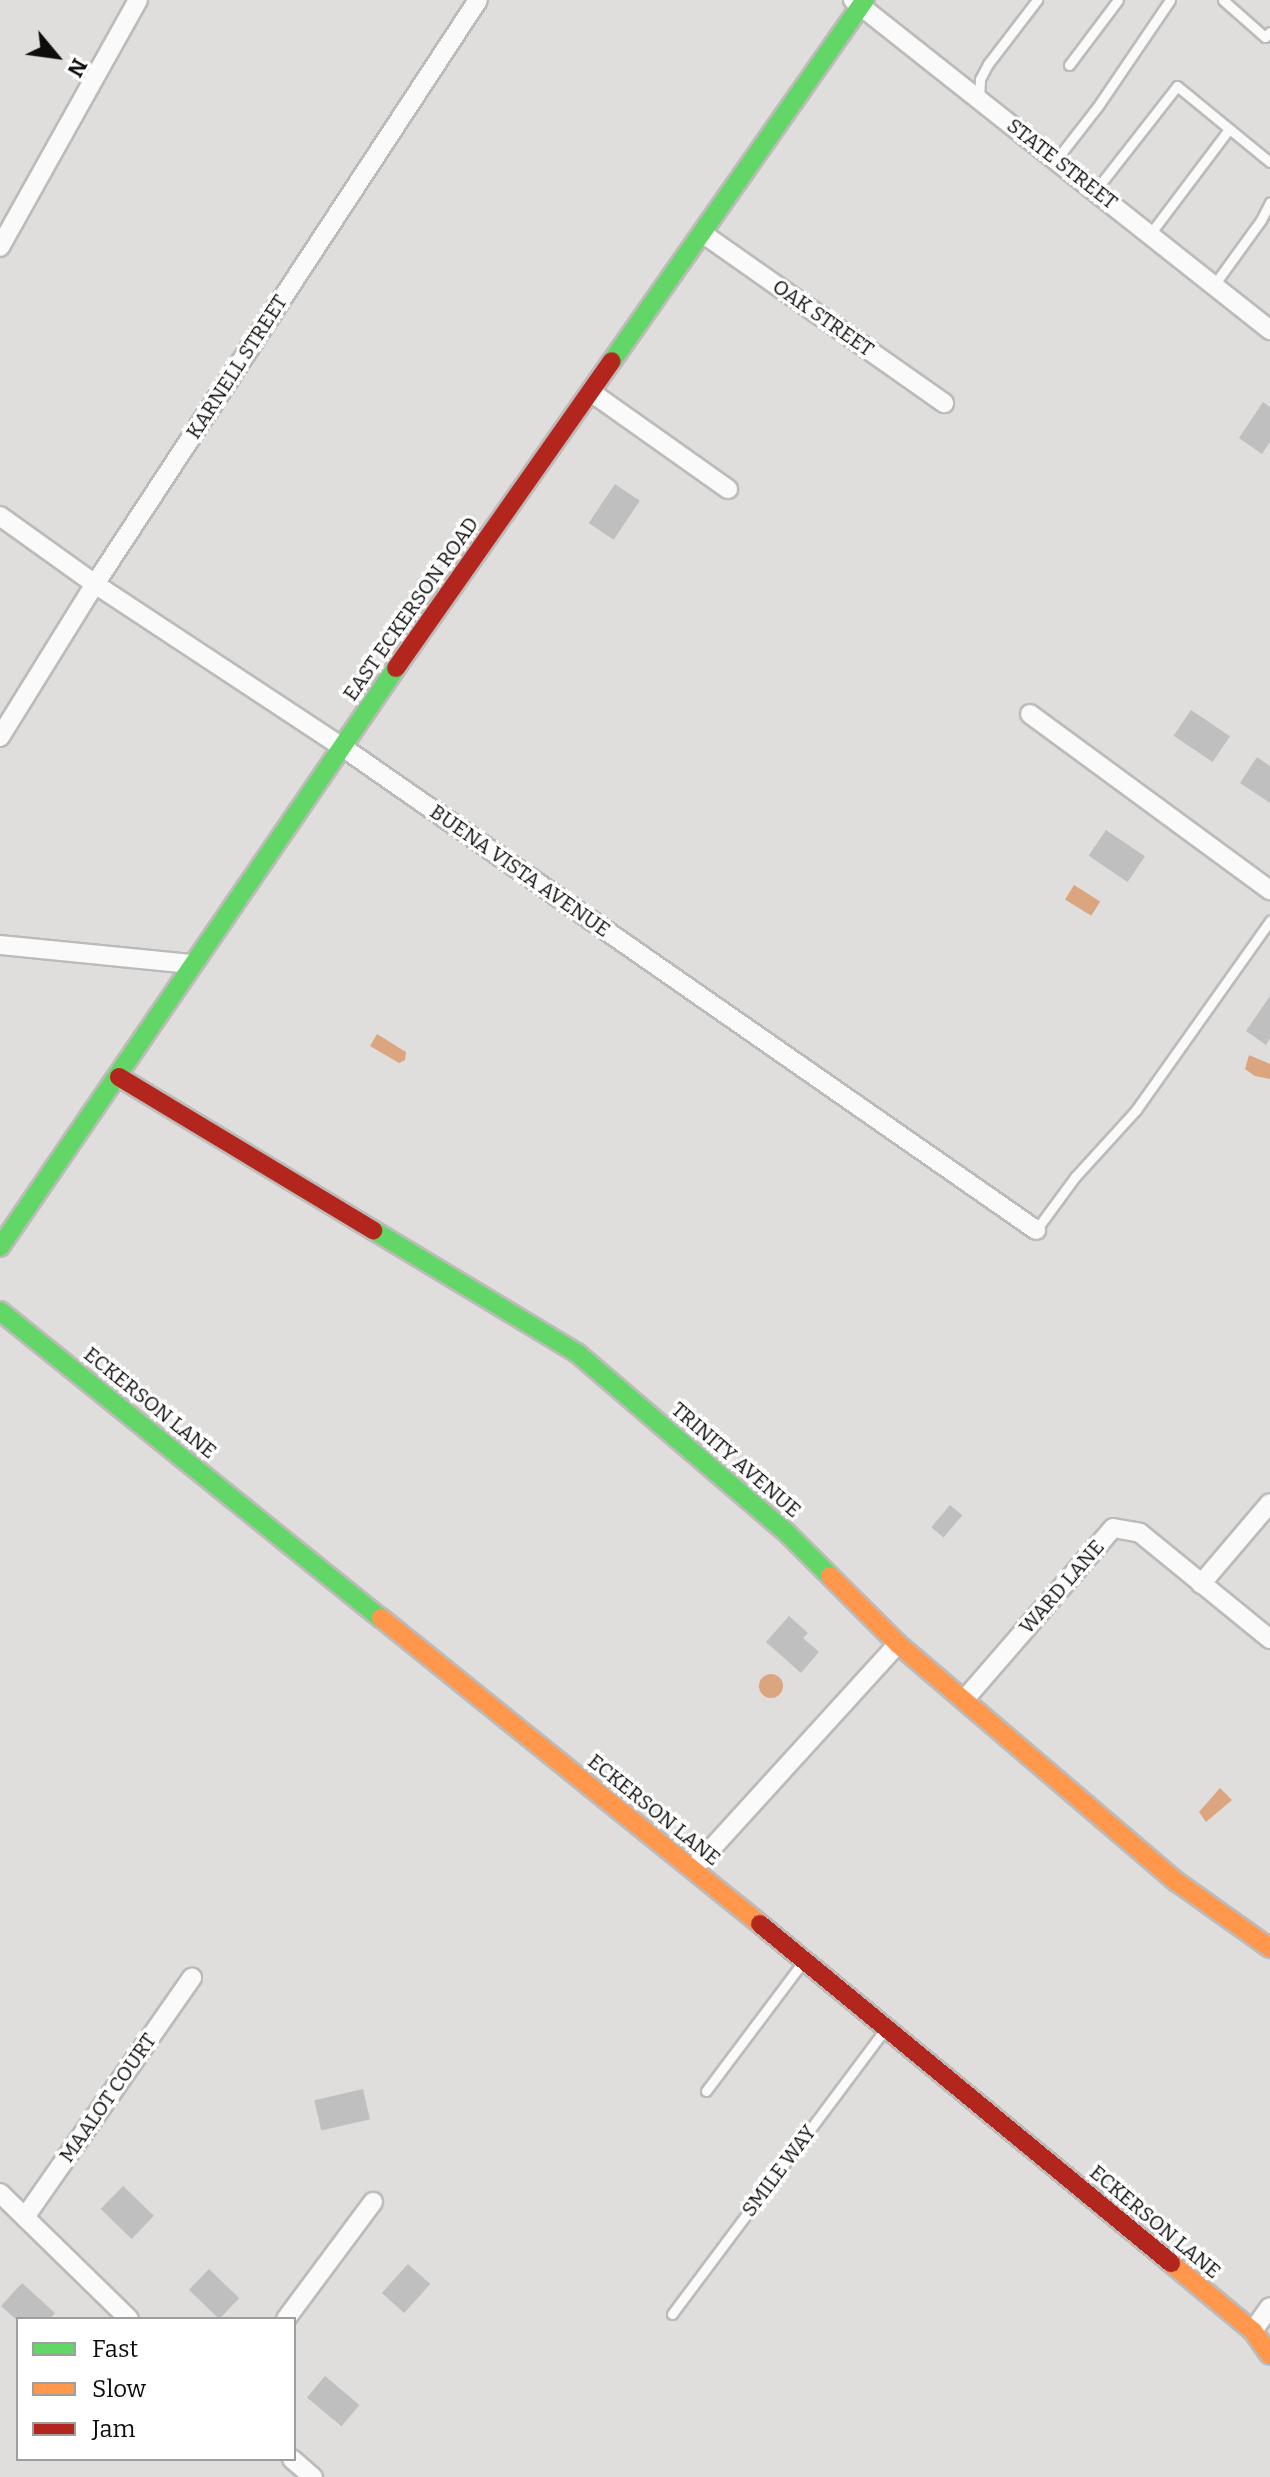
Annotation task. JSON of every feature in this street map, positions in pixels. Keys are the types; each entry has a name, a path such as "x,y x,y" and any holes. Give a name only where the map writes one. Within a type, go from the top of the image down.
{"street":[{"path":"0,247 138,0"},
{"name":"KARNELL STREET","path":"0,737 95,584 478,0"},
{"name":"STATE STREET","path":"860,2 1270,330"},
{"name":"EAST ECKERSON ROAD","path":"0,1247 119,1077 341,746 702,233 860,2"},
{"name":"OAK STREET","path":"702,233 944,403"},
{"path":"591,392 728,489"},
{"name":"BUENA VISTA AVENUE","path":"0,516 95,584 341,746 1036,1230"},
{"path":"1030,714 1270,890"},
{"path":"0,945 192,964"},
{"name":"TRINITY AVENUE","path":"119,1077 577,1353 787,1533 898,1644 1177,1882 1270,1948"},
{"name":"ECKERSON LANE","path":"0,1311 693,1869 1253,2331 1270,2355"},
{"path":"1270,1503 1201,1584 1270,1639"},
{"name":"WARD LANE","path":"965,1699 1113,1528 1140,1533 1201,1584"},
{"path":"693,1869 898,1644"},
{"name":"MAALOT COURT","path":"25,2217 192,1978"},
{"path":"0,2193 127,2317"},
{"path":"287,2317 373,2202"},
{"path":"1253,2331 1270,2307"},
{"path":"294,2461 313,2477"}],"lane":[{"path":"979,99 980,79 988,64 1037,0"},
{"path":"1069,65 1118,0"},
{"path":"1056,160 1098,106 1170,0"},
{"path":"1223,0 1265,37 1270,32"},
{"path":"1095,191 1177,86 1270,162"},
{"path":"1150,234 1229,129"},
{"path":"1214,285 1261,220 1270,202"},
{"path":"1036,1230 1075,1177 1136,1110 1270,921"},
{"path":"706,2091 804,1961"},
{"name":"SMILE WAY","path":"672,2314 886,2028"}],"shaded area":[{"path":"1074,885 1100,901 1091,916 1065,899"},
{"path":"377,1034 406,1052 405,1060 399,1063 370,1046"},
{"path":"1249,1055 1270,1064 1270,1079 1255,1076 1245,1069"},
{"path":"771,1674 779,1678 783,1686 779,1694 771,1698 763,1694 759,1686 763,1678"},
{"path":"1220,1788 1232,1800 1206,1822 1199,1812"}],"building":[{"path":"1263,402 1270,407 1270,442 1262,454 1239,438"},
{"path":"615,484 640,501 614,540 589,523"},
{"path":"1191,710 1230,736 1213,762 1174,736"},
{"path":"1257,757 1270,766 1270,803 1240,783"},
{"path":"1106,830 1145,856 1128,882 1089,856"},
{"path":"1270,996 1270,1038 1266,1045 1246,1031"},
{"path":"950,1505 962,1515 944,1537 931,1527"},
{"path":"789,1616 808,1633 803,1638 819,1652 801,1673 766,1642"},
{"path":"363,2089 370,2119 321,2130 314,2100"},
{"path":"123,2186 154,2216 132,2239 101,2209"},
{"path":"408,2264 430,2284 404,2313 382,2293"},
{"path":"209,2269 239,2298 221,2317 217,2317 189,2290"},
{"path":"22,2283 55,2313 52,2317 16,2319 1,2306"},
{"path":"325,2376 359,2405 341,2426 307,2397"}],"traffic: fast":[{"path":"612,361 865,0"},
{"path":"0,1247 396,668"},
{"path":"373,1230 577,1353 787,1533 830,1576"},
{"path":"0,1311 381,1618"}],"traffic: slow":[{"path":"830,1576 898,1644 1177,1882 1270,1948"},
{"path":"381,1618 760,1924"},
{"path":"1171,2263 1253,2331 1270,2355"}],"traffic: jam":[{"path":"396,668 612,361"},
{"path":"119,1077 373,1230"},
{"path":"760,1924 1171,2263"}]}
